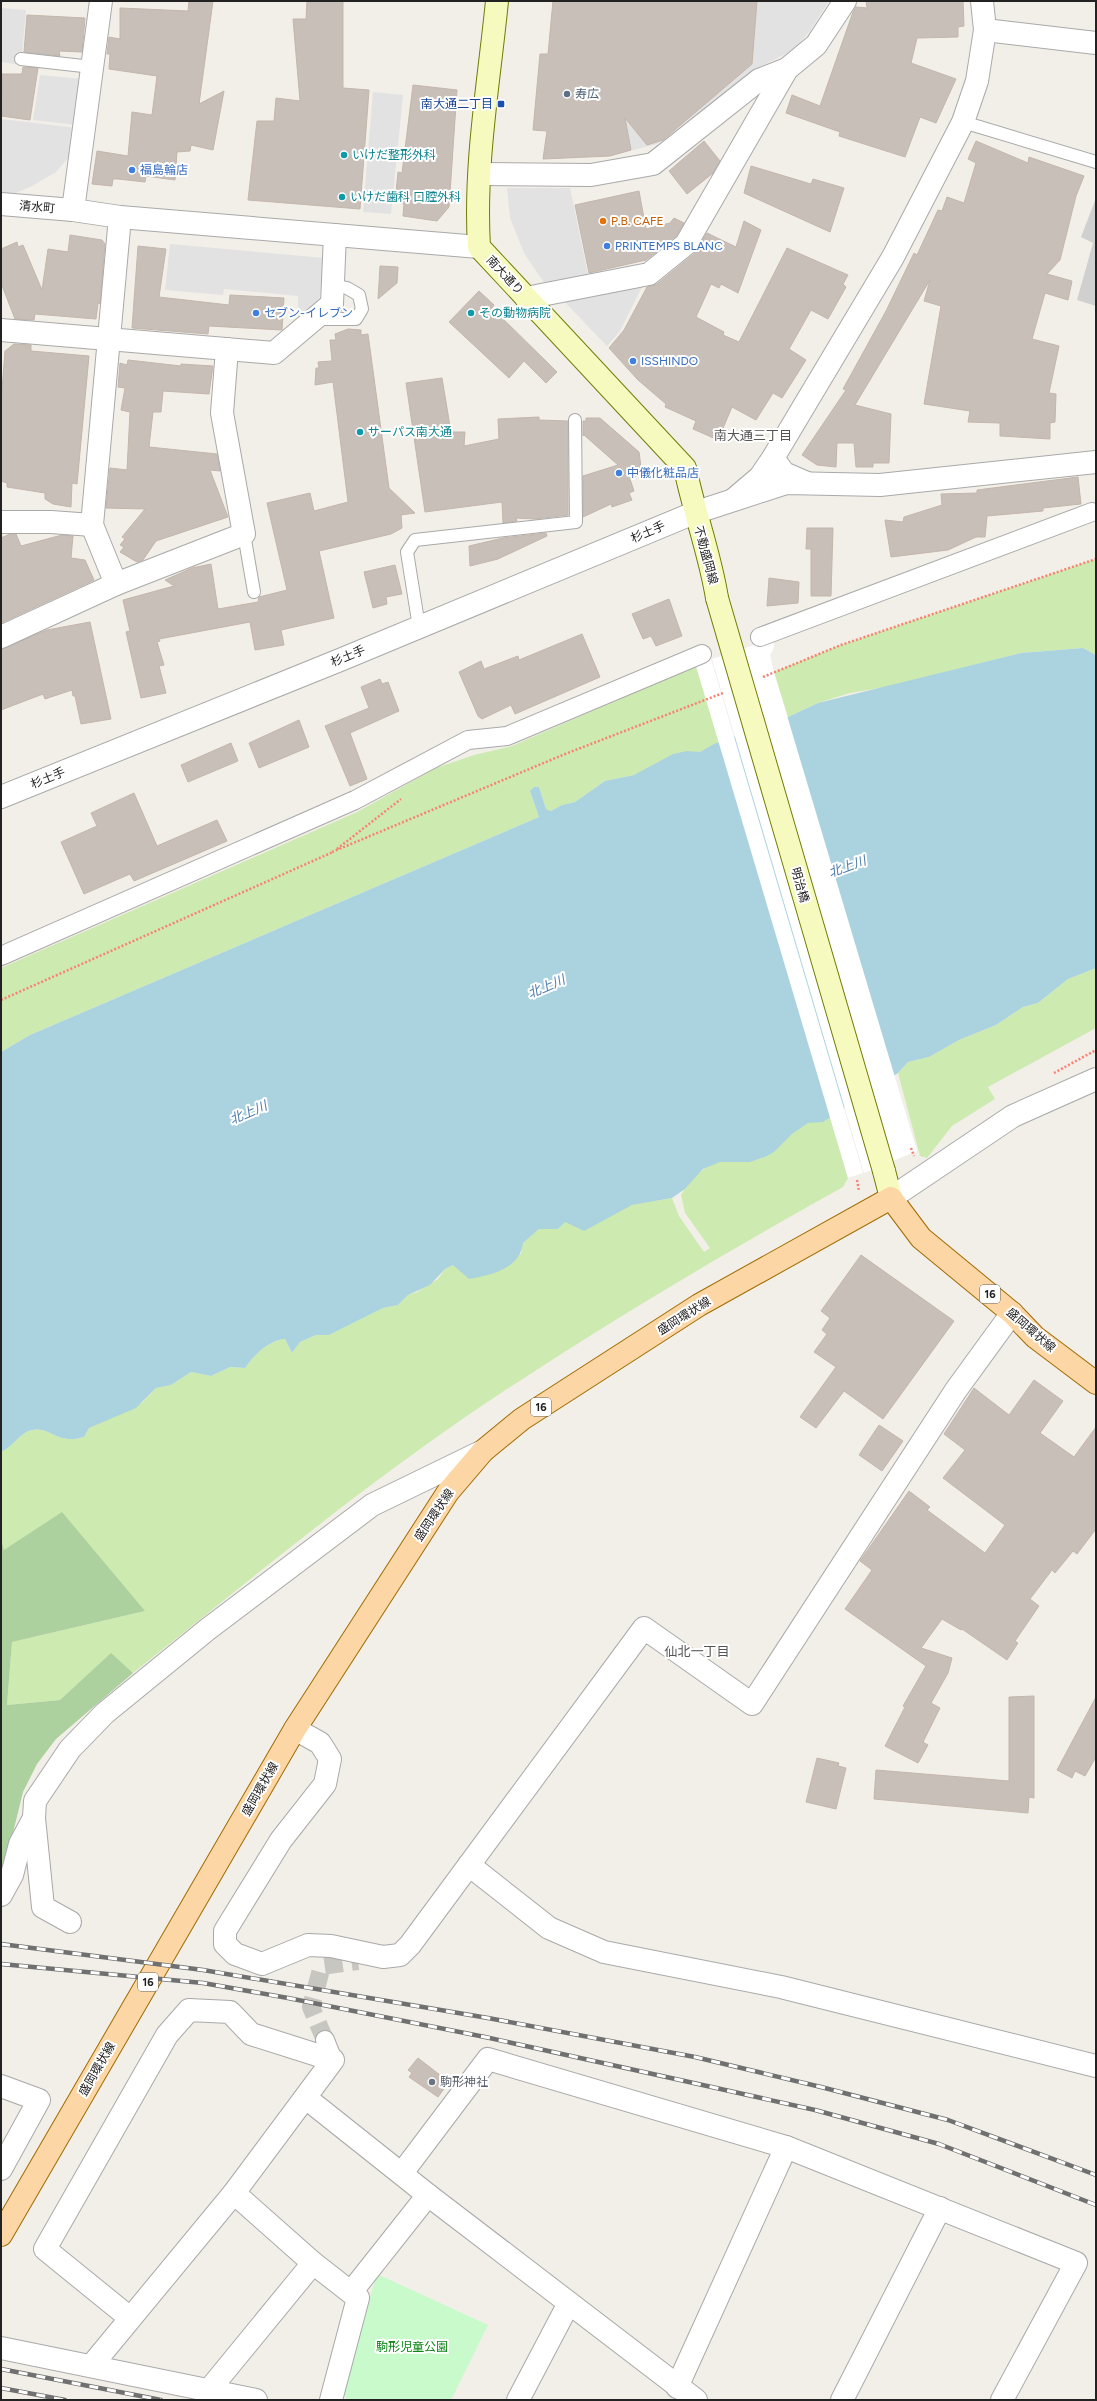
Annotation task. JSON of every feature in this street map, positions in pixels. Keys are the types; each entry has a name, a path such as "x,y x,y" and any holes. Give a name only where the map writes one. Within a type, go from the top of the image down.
{"main road":[{"name":"南大通り","path":"496,1 477,216 479,247 684,468 694,513"},
{"name":"不動盛岡線","path":"694,513 712,568 717,598"},
{"name":"明治橋","path":"717,598 891,1198"},
{"name":"盛岡環状線","path":"1,2235 295,1729 448,1492 483,1451 522,1419 699,1306 891,1198 921,1238 1012,1313 1035,1337 1096,1383"}],"street":[{"path":"73,210 100,1"},
{"path":"480,174 591,175 653,164 759,80 787,69 816,45 844,1"},
{"path":"733,500 760,477 773,458 889,263 964,122 977,81 985,30 982,1"},
{"path":"985,30 1096,43"},
{"path":"526,298 649,274 686,244 787,69"},
{"name":"清水町","path":"1,204 73,210 120,217 479,247"},
{"path":"116,584 92,525 120,217"},
{"path":"1,330 109,340 274,352 332,304 336,235"},
{"path":"1,637 116,584 244,534 222,413 227,349"},
{"path":"773,458 784,473 807,483"},
{"name":"杉土手","path":"1,797 419,627 694,513 786,483 880,485 1096,462"},
{"path":"760,637 1092,512"},
{"path":"1,522 51,522 92,525"},
{"path":"1,956 355,800 468,740 508,736 702,654"},
{"path":"891,1198 1013,1116 1096,1079"},
{"path":"358,1961 400,1955 410,1945 644,1628 752,1704 956,1390 1012,1313"},
{"path":"70,1922 43,1907 34,1818 35,1801 70,1749 105,1714 208,1629 372,1505 483,1451"},
{"path":"295,1729 320,1743 330,1759 325,1784 281,1840 225,1931 225,1944 235,1954 262,1964 308,1945 331,1946 383,1957"},
{"path":"1,1895 12,1875 20,1844 34,1818"},
{"path":"468,1865 549,1928 604,1952 781,1987 1096,2066"},
{"path":"130,2318 45,2249 168,2035 189,2010 230,2012 251,2034 333,2060"},
{"path":"325,2040 333,2060"},
{"path":"402,2173 488,2059 786,2147 1076,2263 1002,2400"},
{"path":"92,2365 234,2193 333,2060"},
{"path":"1,2086 39,2100 1,2169"},
{"path":"306,2098 428,2195 677,2387 696,2400"},
{"path":"677,2387 786,2147"},
{"path":"234,2193 313,2263 352,2291 358,2298 331,2400"},
{"path":"352,2291 428,2195"},
{"path":"842,2400 940,2208"},
{"path":"209,2390 313,2263"},
{"path":"518,2400 569,2304"},
{"path":"1,2348 92,2365 256,2400"}],"lane":[{"path":"21,59 92,67"},
{"path":"964,122 1096,162"},
{"path":"314,319 356,319 362,309 359,295 347,288 333,285"},
{"path":"419,627 407,552 414,540 576,522 575,420"},
{"path":"244,534 254,592"}],"path":[{"path":"760,678 841,645 1096,559"},
{"path":"1,1000 332,852 565,754 730,690"},
{"path":"332,852 402,799"},
{"path":"911,1148 915,1159"},
{"path":"857,1180 859,1191"}],"shaded area":[{"path":"619,1 829,1 810,31 793,50 754,70 657,144 610,156 597,157 605,57"},
{"path":"1,8 26,10 21,65 1,62"},
{"path":"40,75 82,79 77,125 33,120"},
{"path":"373,92 403,95 391,214 363,212"},
{"path":"1,119 77,128 69,157 56,172 30,187 13,194 1,195"},
{"path":"507,188 570,188 588,275 545,284 524,253 510,218"},
{"path":"1096,198 1096,306 1077,300 1093,243 1081,237"},
{"path":"170,244 324,258 319,302 298,321 298,296 224,289 223,295 165,290"},
{"path":"644,283 620,331 607,346 560,297"}],"green space":[{"path":"1096,559 1096,655 1083,648 1021,653 886,687 850,693 818,703 788,717 774,672 841,645"},
{"path":"696,666 719,742 700,752 694,752 634,775 605,781 575,802 562,805 551,811 546,809 539,787 530,791 539,817 30,1035 1,1052 1,968 357,812 436,768 474,755 512,746"},
{"path":"1096,968 1096,1028 988,1087 995,1099 952,1126 927,1158 920,1156 898,1073 908,1062 929,1057 959,1040 996,1025 1023,1007 1038,1003 1068,979"},
{"path":"830,1117 848,1178 843,1187 659,1293 480,1407 435,1438 347,1503 133,1673 111,1654 60,1700 7,1705 12,1642 145,1611 4,1550 1,1539 1,1452 23,1434 37,1429 63,1438 72,1439 84,1437 89,1428 143,1402 156,1388 171,1385 191,1372 211,1376 230,1367 245,1368 262,1349 279,1340 285,1339 292,1353 300,1342 316,1335 329,1335 383,1308 398,1305 408,1295 417,1292 438,1279 445,1269 453,1265 521,1254 523,1243 539,1229 558,1229 565,1221 582,1223 599,1218 624,1207 672,1198 679,1216 704,1252 710,1248 685,1213 681,1195 702,1170 719,1162 757,1160 770,1154 801,1126"},
{"path":"62,1512 145,1611 12,1642 7,1705 60,1700 111,1653 133,1673 56,1739 37,1764 23,1792 5,1865 1,1872 1,1539 4,1550"},
{"name":"駒形児童公園","path":"377,2274 488,2325 451,2400 348,2400 342,2392"}],"water":[{"name":"北上川","path":"1083,648 1096,655 1096,968 1068,979 1038,1003 1023,1007 996,1025 959,1040 929,1057 908,1062 898,1073 823,1122 808,1123 792,1134 774,1152 765,1157 750,1162 720,1162 703,1169 685,1189 672,1198 632,1205 584,1231 565,1222 558,1229 539,1229 523,1243 521,1252 516,1259 503,1269 495,1273 469,1279 453,1265 445,1269 430,1285 408,1295 398,1305 383,1308 329,1335 316,1335 300,1342 292,1353 285,1339 279,1340 262,1349 245,1368 230,1367 211,1376 191,1372 171,1385 156,1388 136,1408 89,1428 84,1437 68,1439 37,1429 23,1434 1,1452 1,1052 30,1035 539,817 530,791 534,787 539,787 546,809 551,811 562,805 575,802 605,781 634,775 673,754 687,751 700,752 714,744 788,717 818,703 1021,653"}],"pier":[{"path":"773,639 774,648 770,655 774,672 917,1151 864,1173 712,659"},
{"path":"711,659 863,1173 848,1178 696,666"}],"building":[{"path":"189,1 213,1 199,104 224,91 213,150 191,145 190,151 177,152 175,180 146,176 145,182 113,179 112,186 92,184 97,151 128,156 132,112 152,115 157,76 109,69 110,54 107,54 109,37 120,39 120,8 188,11"},
{"path":"307,1 343,1 343,88 369,90 360,209 248,200 257,121 274,121 276,98 300,101 293,19 306,19"},
{"path":"553,1 757,1 752,64 663,140 647,145 625,118 631,150 610,156 543,159 547,131 533,130 540,54 548,54"},
{"path":"866,1 963,1 964,26 958,27 958,37 917,38 911,63 956,79 936,123 920,117 905,157 839,136 840,132 786,113 792,95 820,106 853,12 856,7 867,8"},
{"path":"27,15 85,18 82,52 59,51 60,56 24,52"},
{"path":"23,67 38,68 30,120 1,116 2,74 22,74"},
{"path":"413,85 457,90 449,207 437,221 403,216 404,204 395,201 398,172 402,173"},
{"path":"704,141 720,161 713,173 687,194 669,171"},
{"path":"976,141 1028,163 1029,157 1084,176 1076,196 1060,260 1047,274 1072,281 1068,300 1045,293 1032,339 1059,346 1049,393 1056,394 1055,422 1050,423 1050,439 1000,436 1000,423 968,422 970,411 924,404 941,306 924,301 930,280 855,405 891,414 889,463 873,463 873,467 856,467 854,443 837,443 836,467 817,465 802,455 846,390 843,389 886,311 914,253 917,255 938,210 942,211 947,197 964,203 976,163 968,159"},
{"path":"751,166 811,184 813,179 844,188 830,232 744,193"},
{"path":"639,191 646,229 670,223 674,218 684,223 676,236 646,260 589,273 575,205"},
{"path":"744,221 761,230 738,293 721,284 719,288 711,284 696,317 724,332 723,335 739,342 787,248 848,275 843,284 846,287 828,319 811,310 789,349 806,360 782,398 773,393 756,420 732,407 718,440 693,429 696,421 665,407 666,404 638,380 609,348 624,330 647,287 657,284 694,254 707,233 736,247"},
{"path":"70,235 102,240 105,244 100,304 98,303 96,319 35,314 34,320 15,319 1,283 1,249 17,242 18,247 23,245 42,290 48,249 68,252"},
{"path":"138,246 166,249 159,297 229,305 230,295 284,298 282,330 209,326 208,334 132,328"},
{"path":"380,266 398,267 397,283 378,299"},
{"path":"479,291 494,305 492,308 557,372 546,383 524,361 509,378 449,322"},
{"path":"348,329 361,330 361,335 368,334 389,488 415,513 401,515 402,528 391,534 319,551 334,618 281,630 284,645 255,650 250,622 159,639 160,641 157,642 164,665 159,666 166,693 141,698 126,632 130,631 123,600 174,586 165,580 192,568 211,564 218,609 258,602 259,597 287,590 267,503 310,493 314,511 348,502 333,382 315,385 316,368 319,368 318,362 332,361 330,340 336,340 335,334"},
{"path":"14,344 31,345 31,351 89,356 77,484 72,483 71,507 53,504 45,499 45,493 7,487 7,483 1,481 1,403 5,351"},
{"path":"128,360 181,366 181,364 213,366 209,394 163,391 161,412 153,412 149,447 217,454 220,471 210,470 228,517 156,541 143,560 137,562 120,552 124,547 120,545 125,539 122,537 145,509 106,508 110,468 127,470 130,412 121,410 125,388 118,387 120,363 127,365"},
{"path":"442,378 451,432 465,432 464,446 499,439 498,419 539,417 539,420 568,421 568,515 535,519 516,518 517,521 503,523 502,502 425,512 406,383"},
{"path":"586,418 600,418 639,452 642,474 630,479 634,491 629,493 632,500 612,507 611,504 583,517 583,476 618,465 584,435 583,436 583,421 586,421"},
{"path":"1078,477 1081,504 1043,508 1043,511 987,516 985,537 976,537 948,550 891,557 885,520 903,522 904,517 942,505 941,494 977,493 977,490"},
{"path":"807,528 833,528 831,596 811,596 811,549 806,549"},
{"path":"546,533 547,536 498,559 470,566 469,546 503,538"},
{"path":"10,534 16,534 21,546 62,535 73,536 71,558 85,560 94,580 1,623 1,538"},
{"path":"395,565 402,594 386,597 387,604 373,608 364,572"},
{"path":"769,578 799,582 798,603 767,606"},
{"path":"669,599 682,636 656,646 651,636 643,639 632,614"},
{"path":"90,622 111,719 81,724 75,696 73,696 72,690 45,699 43,694 1,710 1,649 47,630"},
{"path":"582,634 600,677 515,714 511,705 482,719 478,716 459,672 481,661 484,669 518,656 519,660"},
{"path":"380,679 382,684 388,682 399,711 350,733 367,779 350,786 325,726 369,708 361,687"},
{"path":"299,720 309,747 259,768 249,743"},
{"path":"231,743 238,761 188,782 181,765"},
{"path":"134,793 157,846 217,820 227,841 134,881 130,874 84,894 61,842 97,826 91,813"},
{"path":"861,1255 954,1321 883,1419 844,1391 816,1428 800,1417 836,1367 814,1352 827,1334 822,1330 830,1318 821,1311"},
{"path":"1034,1380 1063,1401 1040,1433 1074,1457 1096,1427 1096,1529 1077,1554 1073,1551 1055,1573 1052,1570 1030,1599 1039,1606 1015,1641 1018,1643 1007,1660 962,1629 961,1630 942,1619 921,1648 952,1658 948,1673 931,1703 940,1708 923,1742 928,1745 918,1763 885,1746 905,1707 903,1706 926,1666 845,1609 872,1570 860,1561 909,1491 930,1507 927,1510 985,1553 1005,1525 943,1478 965,1450 944,1434 974,1388 1009,1415"},
{"path":"879,1425 903,1441 882,1471 859,1455"},
{"path":"1034,1696 1034,1798 1029,1797 1028,1813 874,1799 876,1770 1009,1781 1009,1697"},
{"path":"1096,1697 1096,1757 1085,1776 1075,1771 1072,1778 1057,1770"},
{"path":"817,1758 839,1763 838,1766 846,1768 836,1809 806,1802"},
{"name":"駒形神社","path":"418,2058 449,2082 438,2097 409,2077 412,2073 408,2070"}],"tunnel":[{"path":"325,2040 311,2007 322,1966 358,1961"}],"railway":[{"path":"1,1944 203,1970 488,2018 695,2057 821,2087 948,2120 1096,2175"},
{"path":"1,1964 203,1983 288,1998 485,2037 815,2110 939,2144 1096,2205"},
{"path":"1,2369 161,2400"},
{"path":"1,2388 65,2400"}],"place":[{"name":"寿広","path":"567,94"},
{"name":"南大通二丁目","path":"501,104"},
{"name":"いけだ整形外科","path":"344,155"},
{"name":"福島輪店","path":"132,170"},
{"name":"いけだ歯科 口腔外科","path":"342,197"},
{"name":"P.B. CAFE","path":"603,221"},
{"name":"PRINTEMPS BLANC","path":"607,246"},
{"name":"セブン-イレブン","path":"256,313"},
{"name":"その動物病院","path":"471,313"},
{"name":"ISSHINDO","path":"633,361"},
{"name":"サーパス南大通","path":"360,432"},
{"name":"中儀化粧品店","path":"619,473"},
{"name":"駒形神社","path":"432,2082"}],"district":[{"name":"南大通三丁目","path":"753,435"},
{"name":"仙北一丁目","path":"697,1651"}]}
